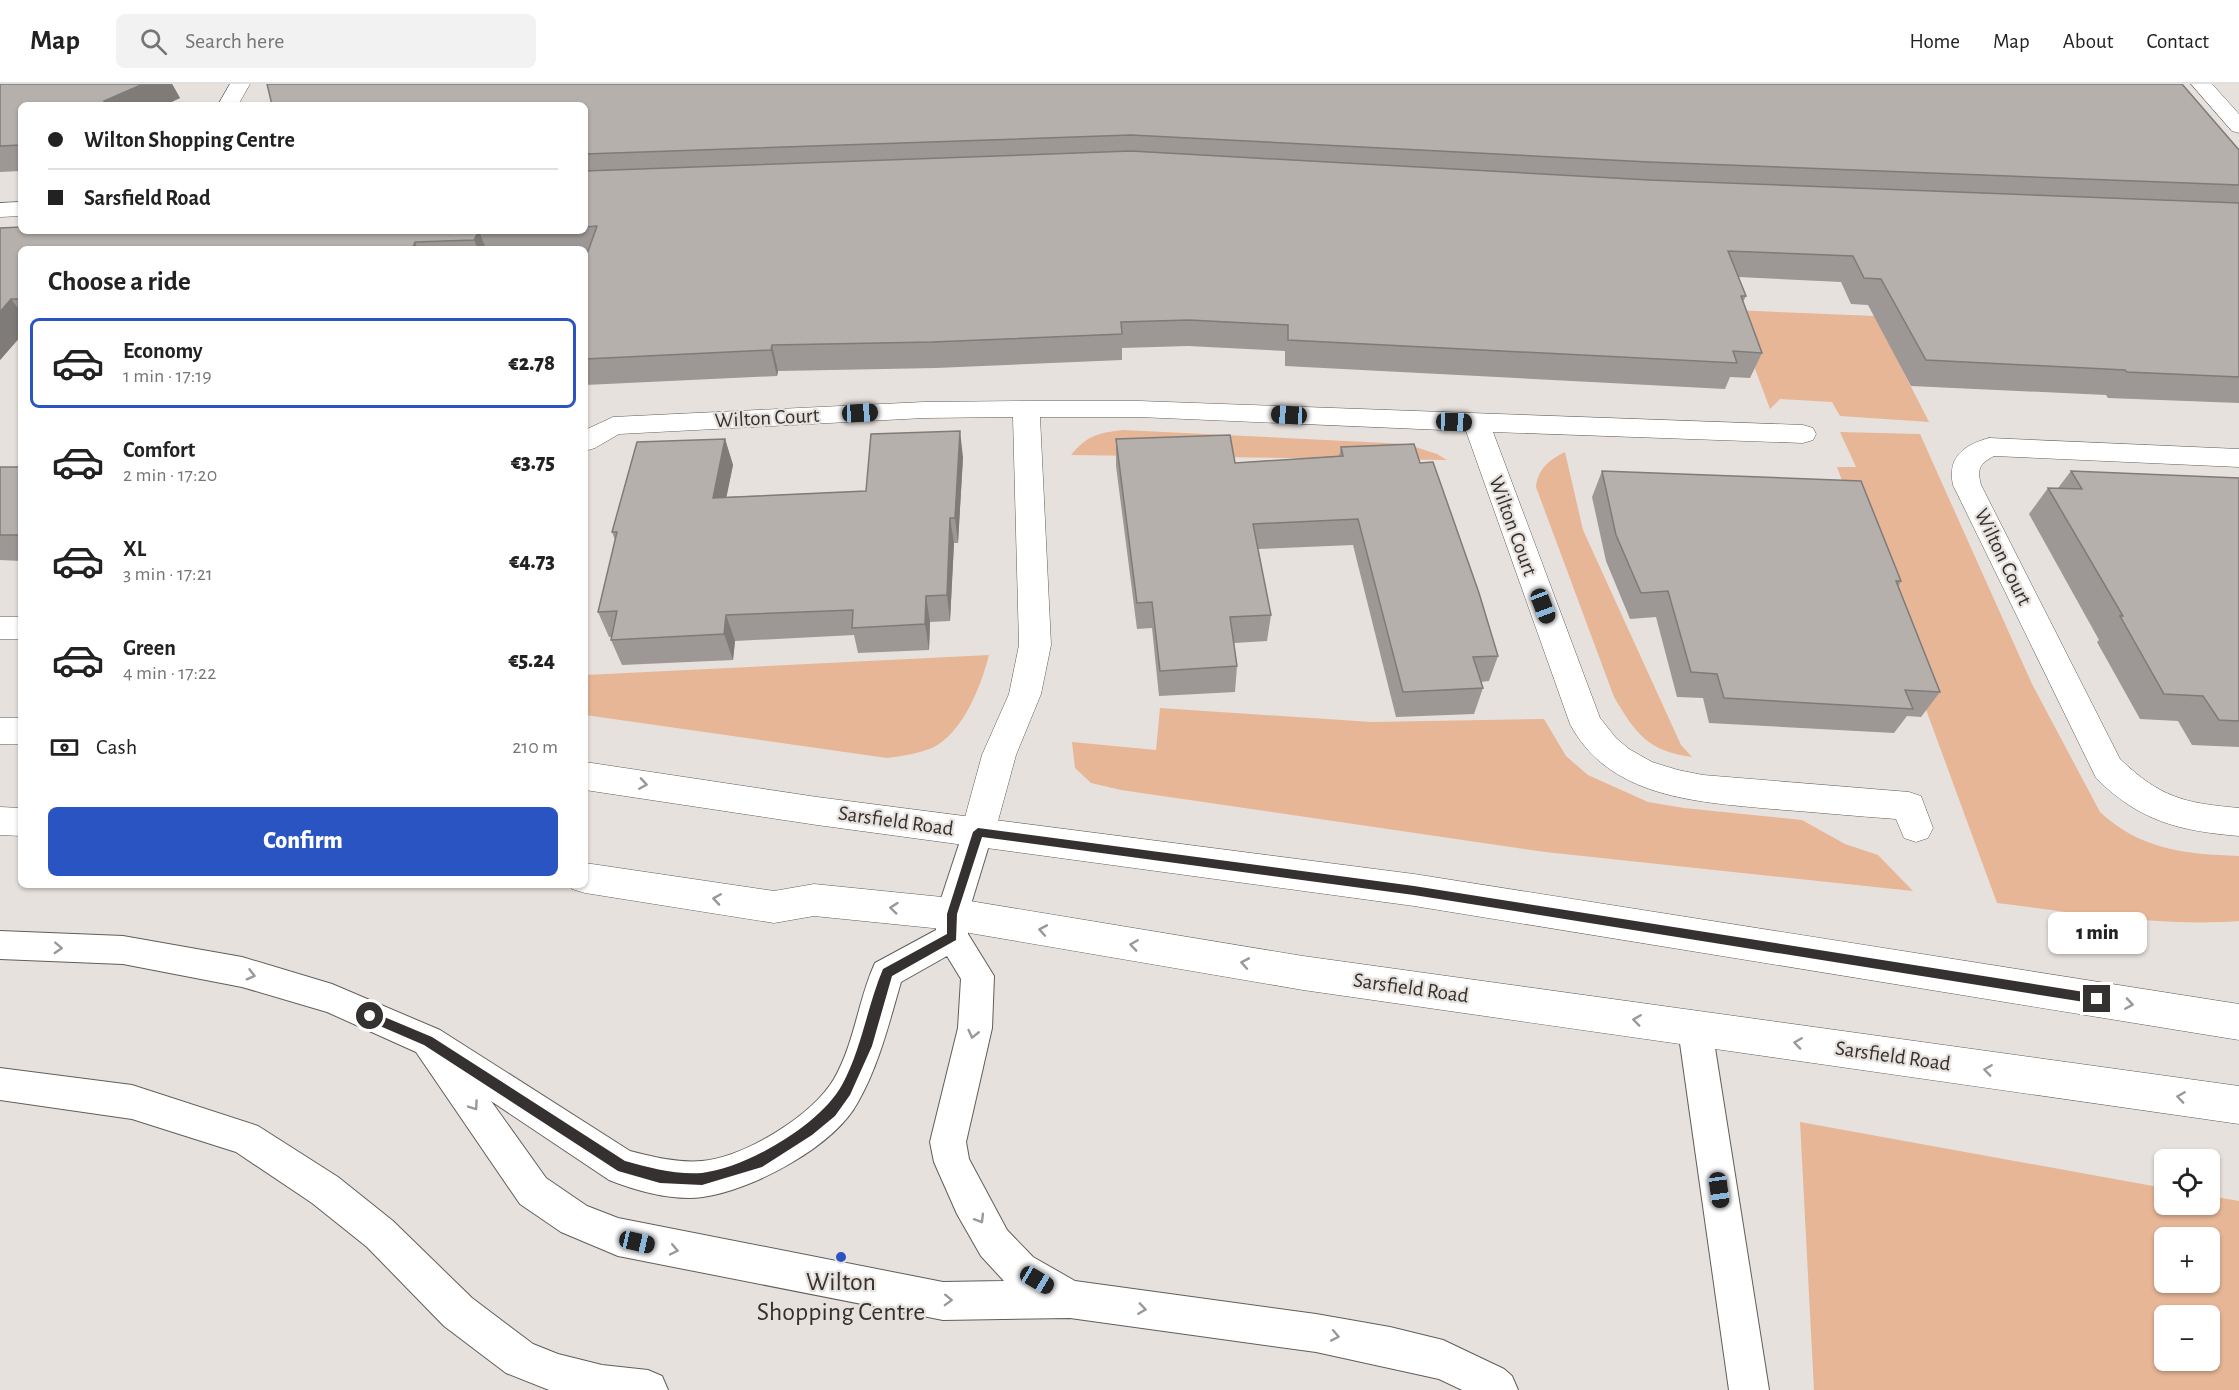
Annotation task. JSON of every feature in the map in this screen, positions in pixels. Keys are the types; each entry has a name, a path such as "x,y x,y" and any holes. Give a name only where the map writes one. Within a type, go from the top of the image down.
{"street":[{"path":"230,102 240,84"},
{"path":"2201,84 2239,126"},
{"path":"0,210 18,209"},
{"path":"978,832 999,755 1025,694 1035,645 1026,409"},
{"name":"Wilton Court","path":"588,440 613,426 924,410 1026,409 1138,409 1803,434"},
{"name":"Wilton Court","path":"1476,423 1586,724 1607,751 1638,770 1683,785 1909,806 1916,828"},
{"name":"Wilton Court","path":"2239,458 1989,447 1968,459 1963,471 1967,485 2108,768 2125,786 2149,804 2186,816 2239,822"},
{"path":"0,628 18,628"},
{"path":"0,730 18,731"},
{"name":"Sarsfield Road","path":"588,776 978,832 1414,890 2239,1022"},
{"path":"0,821 18,822"},
{"name":"Sarsfield Road","path":"588,878 774,907 814,900 952,925 2239,1105"}],"lane":[{"path":"0,945 123,950 242,972 332,999 428,1041 622,1167 660,1177 702,1179 758,1163 831,1112 846,1091 866,1046 887,973 952,925 978,832"},
{"path":"952,925 978,976 975,1028 948,1142 951,1162 994,1243 1020,1270 1070,1299"},
{"path":"1695,1029 1749,1390"},
{"path":"428,1041 533,1191 574,1219 618,1237 943,1301 1070,1299 1316,1332 1443,1360 1490,1383 1498,1390"},
{"path":"0,1084 132,1102 245,1137 334,1197 380,1234 458,1312 520,1359 558,1374 602,1385 648,1390"}],"shaded area":[{"path":"1733,310 1875,316 1929,422 1840,416 1832,402 1780,399 1770,409"},
{"path":"1123,430 1406,444 1437,454 1447,460 1071,455 1082,443 1094,436"},
{"path":"1840,432 1920,434 2032,684 2100,812 2131,835 2148,842 2200,854 2239,856 2239,921 2148,921 1997,903 1837,467 1856,467"},
{"path":"1565,452 1583,530 1681,745 1692,757 1664,750 1645,739 1629,721 1614,697 1536,487 1539,475 1545,466"},
{"path":"989,655 976,694 953,732 932,748 887,758 588,715 588,675"},
{"path":"1160,708 1372,722 1544,719 1566,756 1588,775 1648,802 1802,820 1845,844 1878,855 1913,891 1545,852 1121,790 1091,783 1075,768 1072,742 1156,750"},
{"path":"1800,1122 2154,1186 2154,1215 2220,1215 2220,1198 2239,1201 2239,1390 1814,1390"}],"building":[{"path":"0,84 143,84 104,101 106,102 18,102 18,145 0,146"},
{"path":"267,84 2182,84 2239,150 2239,185 1649,162 1131,135 588,154 588,102 271,102"},
{"path":"1131,151 1649,180 2239,203 2239,377 1926,360 1881,279 1864,278 1853,256 1728,251 1746,296 1741,296 1762,353 1733,351 1737,363 1288,340 1288,325 1189,320 1121,322 1122,334 932,342 772,345 771,350 588,359 588,252 597,226 588,227 588,171"},
{"path":"18,227 18,234 477,234 474,240 415,242 413,246 18,246 18,299 11,299 0,312 0,228"},
{"path":"960,431 955,518 950,518 947,595 926,596 925,624 852,628 853,610 726,615 724,634 611,640 617,611 598,612 617,532 612,532 637,442 725,439 713,498 866,491 871,434"},
{"path":"1230,435 1235,463 1343,456 1341,447 1414,444 1420,463 1433,462 1479,593 1498,656 1473,657 1483,688 1403,692 1358,519 1253,524 1271,615 1230,617 1237,666 1160,671 1152,602 1137,603 1116,439"},
{"path":"0,467 18,467 18,535 0,535"},
{"path":"1602,471 1861,481 1901,581 1896,581 1940,692 1905,690 1913,709 1724,698 1717,674 1691,672 1668,591 1641,593 1616,535"},
{"path":"2071,471 2239,478 2239,721 2219,720 2203,696 2164,694 2120,616 2123,616 2048,488 2082,489"}],"place":[{"name":"Wilton Shopping Centre","path":"841,1257"}],"route":[{"path":"370,1016 428,1041 622,1167 660,1177 702,1179 758,1163 831,1112 846,1091 866,1046 887,973 952,937 952,914 978,832 1414,890 2097,999"}]}
